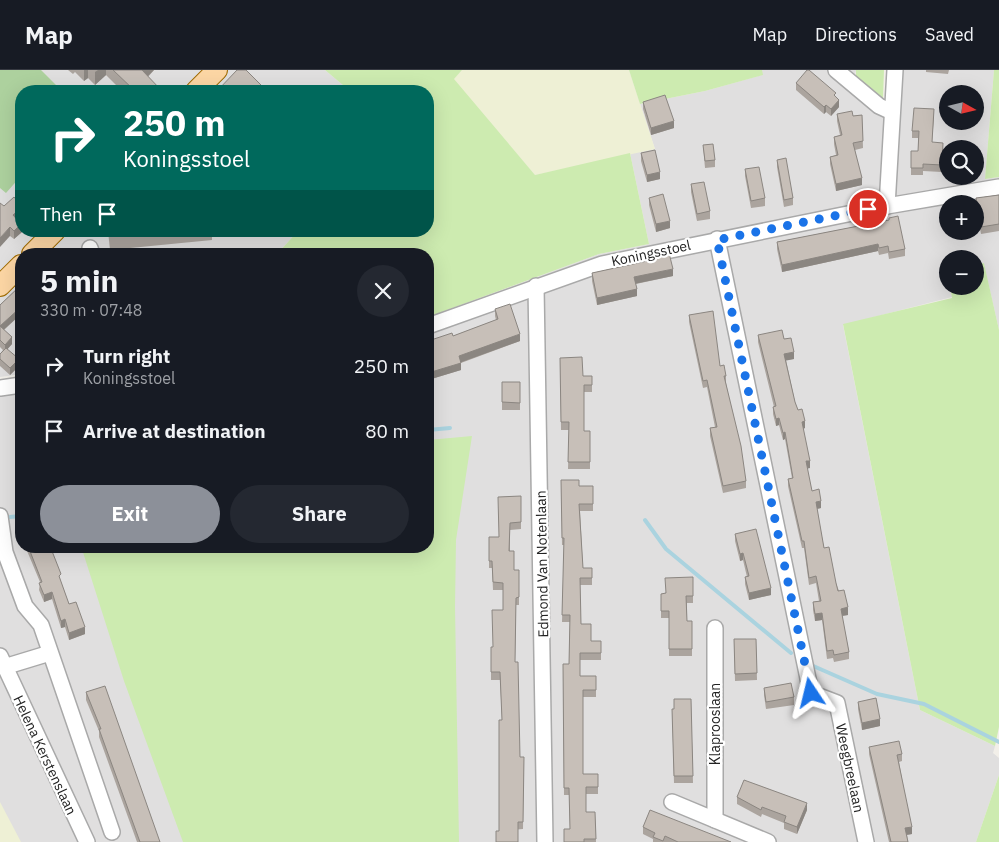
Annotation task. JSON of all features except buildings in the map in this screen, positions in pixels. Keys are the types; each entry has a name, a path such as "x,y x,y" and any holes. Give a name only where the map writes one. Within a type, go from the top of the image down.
{"main road":[{"path":"202,85 217,70"},
{"path":"38,248 49,237"},
{"path":"0,286 15,271"}],"street":[{"path":"836,70 879,106 892,112"},
{"path":"887,206 895,70"},
{"name":"Koningsstoel","path":"434,324 602,264 887,206 999,187"},
{"name":"Weegbreelaan","path":"717,240 811,693 836,703 866,842"},
{"name":"Edmond Van Notenlaan","path":"536,286 545,842"},
{"path":"0,388 15,386"},
{"path":"0,516 5,552 25,606 41,625 112,832"},
{"name":"Klaprooslaan","path":"715,628 715,820"},
{"name":"Helena Kerstenslaan","path":"50,653 2,662 87,842"},
{"path":"672,802 768,842"}],"shaded area":[{"path":"0,70 325,70 343,85 15,85 15,237 293,237 282,248 15,248 15,375 0,377"},
{"path":"762,70 856,70 852,93 897,127 902,70 994,70 985,179 999,177 999,330 984,264 984,250 939,250 939,295 952,295 952,297 843,325 920,710 995,746 993,753 999,758 999,775 976,842 0,842 0,394 15,391 15,553 434,553 434,315 599,254 649,244 630,153 655,149 640,104 705,91 762,75"}],"green space":[{"path":"0,70 41,70 56,85 15,85 15,183 6,193 0,188"},
{"path":"325,70 462,70 454,79 535,175 630,153 649,244 599,254 434,315 434,248 282,248 293,237 434,237 434,85 343,85"},
{"path":"462,70 629,70 655,149 535,175 453,79"},
{"path":"629,70 762,70 763,75 705,91 640,104"},
{"path":"856,70 884,70 883,99 856,77"},
{"path":"994,70 999,70 999,177 985,179"},
{"path":"984,263 999,330 999,727 995,746 920,710 843,324 952,298 952,295 984,295"},
{"path":"472,436 456,540 455,607 459,842 183,842 124,681 83,553 434,553 434,439"},
{"path":"999,775 999,842 976,842"},
{"path":"0,802 21,842 0,842"}],"waterway":[{"path":"434,429 450,428"},
{"path":"10,517 15,517"},
{"path":"645,520 666,549 791,653"},
{"path":"811,665 877,694 924,704 999,742"}],"route":[{"path":"811,693 717,240 868,209"}]}
